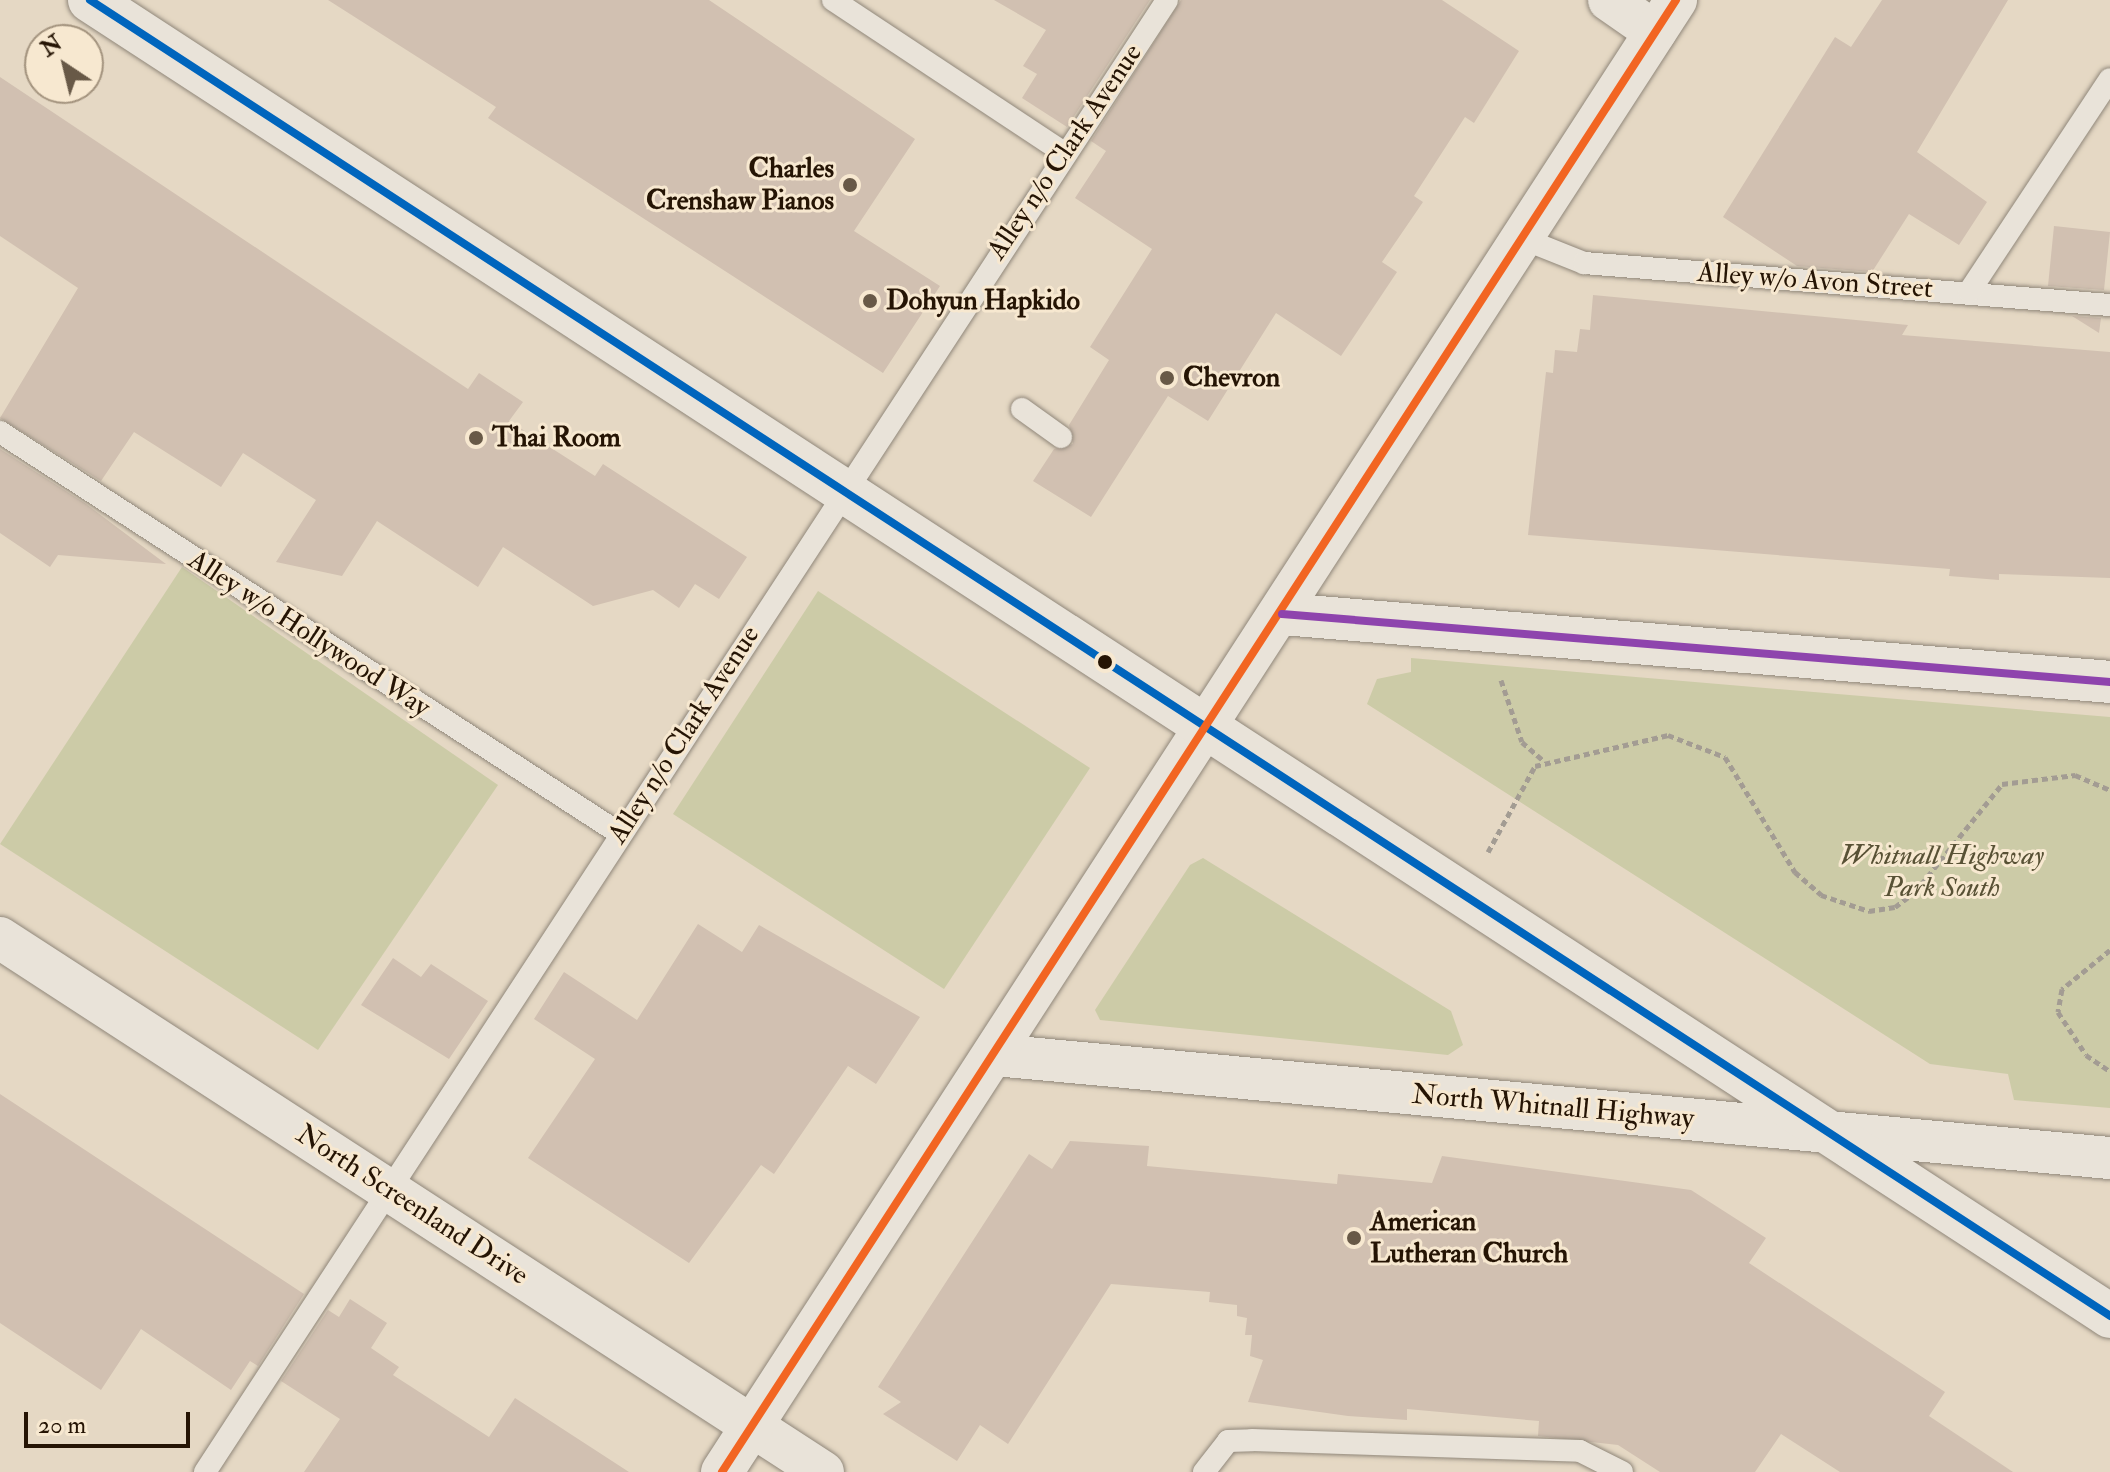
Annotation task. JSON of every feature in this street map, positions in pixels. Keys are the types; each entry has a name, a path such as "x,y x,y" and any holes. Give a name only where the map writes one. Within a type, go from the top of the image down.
{"main road":[{"path":"90,0 841,494 1209,727 1822,1132 2110,1316"}],"street":[{"path":"722,1472 1209,727 1666,16 1609,0"},
{"path":"1282,614 2110,682"},
{"name":"North Screenland Drive","path":"0,938 823,1472"},
{"name":"North Whitnall Highway","path":"995,1055 2110,1158"}],"lane":[{"path":"833,0 1063,152"},
{"name":"Alley n/o Clark Avenue","path":"205,1472 1063,152 1167,0"},
{"path":"1969,292 2110,79"},
{"name":"Alley w/o Avon Street","path":"1524,239 1584,263 2110,305"},
{"path":"1022,409 1061,437"},
{"name":"Alley w/o Hollywood Way","path":"0,432 619,833"},
{"path":"1204,1472 1228,1441 1252,1440 1580,1451 1622,1472"}],"path":[{"path":"1492,632 1522,742 1544,761"},
{"path":"1464,893 1544,761 1645,737 1696,742 1743,776 1795,872 1821,895 1869,911 1895,907 1915,892 2002,784 2075,775 2110,790"},
{"path":"2110,950 2062,989 2058,1012 2086,1055 2110,1071"}],"green space":[{"path":"182,567 498,785 318,1050 0,844"},
{"path":"818,591 1090,768 944,989 673,814"},
{"name":"Whitnall Highway Park South","path":"1411,658 2110,717 2110,1108 2014,1100 2008,1074 1930,1064 1367,704 1377,679 1411,672"},
{"path":"1203,858 1451,1011 1463,1045 1448,1055 1100,1020 1095,1010 1190,865"}],"building":[{"path":"328,0 709,0 915,139 854,231 940,286 883,373 488,118 496,107"},
{"path":"994,0 1150,0 1067,127 1022,98 1037,74 1023,66 1046,30"},
{"path":"1181,0 1442,0 1519,51 1474,123 1465,117 1414,196 1423,202 1382,262 1397,272 1341,356 1276,313 1208,421 1168,396 1091,517 1033,481 1054,449 1073,444 1069,425 1109,360 1090,347 1152,249 1075,198 1106,151 1091,141"},
{"path":"1882,0 2008,0 1917,152 1987,202 1959,245 1909,214 1872,272 1797,266 1723,217 1835,37 1851,47"},
{"path":"0,77 24,93 24,104 40,104 468,389 479,373 523,402 509,421 595,476 603,464 747,557 719,599 695,584 679,608 653,590 593,606 503,547 478,587 377,521 342,576 276,562 316,500 243,453 221,487 134,432 101,481 0,418 78,288 0,236"},
{"path":"2054,226 2110,232 2104,290 2048,286"},
{"path":"1593,295 1908,325 1902,335 2110,352 2110,578 1999,574 1999,580 1949,576 1950,569 1528,535 1546,372 1553,373 1555,350 1577,352 1580,329 1590,330"},
{"path":"2072,316 2101,318 2099,333"},
{"path":"0,449 86,504 166,564 58,555 50,567 0,533"},
{"path":"698,924 742,952 759,925 920,1017 876,1084 848,1066 774,1174 761,1165 689,1263 528,1158 595,1059 534,1019 564,972 637,1020"},
{"path":"393,958 421,977 431,964 488,1001 449,1059 361,1005"},
{"path":"0,1094 304,1294 258,1366 250,1361 231,1390 141,1329 101,1390 0,1323"},
{"path":"1070,1141 1149,1146 1147,1166 1337,1184 1338,1174 1432,1183 1442,1156 1691,1190 1766,1238 1749,1263 1945,1392 1929,1416 2013,1472 1840,1472 1781,1434 1755,1472 1660,1472 1618,1445 1538,1436 1539,1421 1407,1409 1407,1420 1348,1416 1248,1402 1263,1360 1250,1356 1252,1335 1245,1335 1247,1318 1237,1316 1237,1305 1209,1302 1210,1292 1111,1284 1008,1444 980,1425 957,1461 883,1414 901,1402 878,1387 1029,1154 1052,1169"},
{"path":"350,1299 387,1323 371,1348 399,1367 393,1375 489,1437 515,1398 629,1472 304,1472 340,1419 281,1381 328,1310 339,1317"}],"transit line":[{"path":"90,0 2110,1316"},
{"path":"722,1472 1676,0"},
{"path":"1282,614 2110,682"}],"place":[{"name":"Charles Crenshaw Pianos","path":"850,185"},
{"name":"Dohyun Hapkido","path":"870,301"},
{"name":"Chevron","path":"1167,378"},
{"name":"Thai Room","path":"476,438"},
{"name":"American Lutheran Church","path":"1354,1238"}]}
